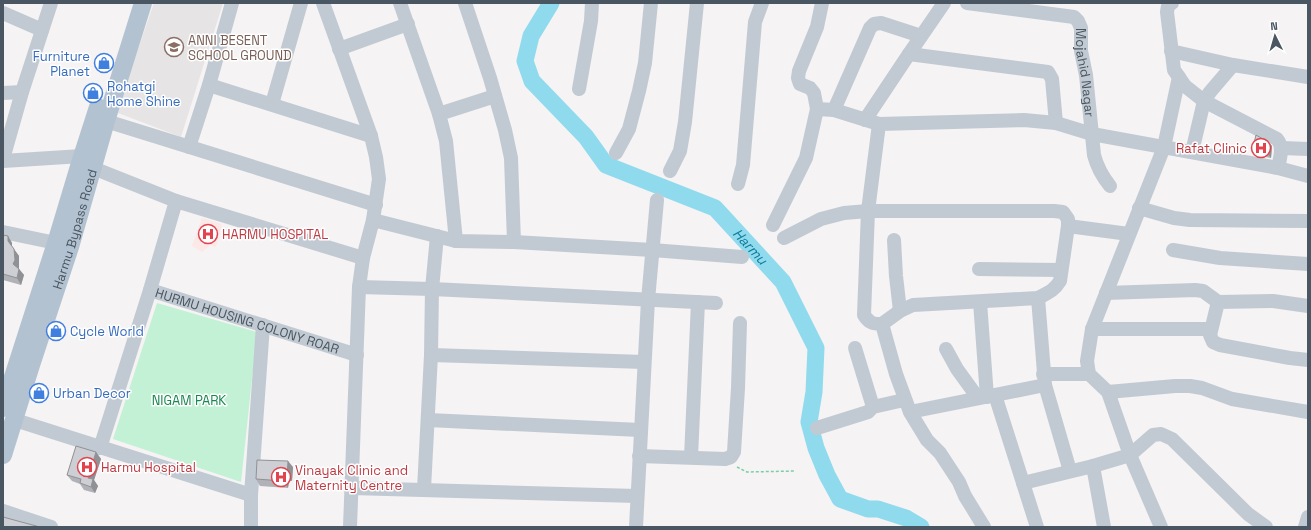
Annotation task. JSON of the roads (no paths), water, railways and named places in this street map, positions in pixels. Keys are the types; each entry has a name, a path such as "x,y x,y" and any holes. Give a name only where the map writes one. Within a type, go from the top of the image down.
{"main road":[{"name":"Harmu Bypass Road","path":"9,414 31,365 70,247 87,162 132,3"},
{"name":"Harmu Bypass Road","path":"3,455 9,414 56,243 87,162 106,121 143,3"}],"street":[{"path":"51,3 22,92 3,160 87,162 176,201 363,258"},
{"path":"189,147 232,3"},
{"path":"272,104 301,3"},
{"path":"323,3 371,136 379,179 376,205 363,258 359,287 350,527"},
{"path":"400,3 439,114 446,141 456,241"},
{"path":"465,3 496,96 511,158 514,242"},
{"path":"579,89 589,35 592,3"},
{"path":"616,153 630,130 645,63 651,3"},
{"path":"670,171 680,151 685,122 697,3"},
{"path":"738,184 743,165 755,22 762,3"},
{"path":"773,225 806,158 817,109 814,93 810,88 800,84 798,78 799,71 817,27 822,3"},
{"path":"865,120 908,54 944,3"},
{"name":"Mojahid Nagar","path":"967,3 1060,9 1078,21 1081,28 1081,51 1086,75 1096,165 1100,174 1110,186"},
{"path":"1172,3 1168,6 1167,12 1174,70 1185,86 1204,101 1277,139 1282,148 1278,168"},
{"path":"3,13 42,30"},
{"path":"834,110 870,28 874,24 880,23 921,36"},
{"path":"339,49 408,24"},
{"path":"1171,51 1232,65 1308,77"},
{"path":"908,54 1048,72 1052,79 1056,124"},
{"path":"1192,152 1204,101 1232,65"},
{"path":"1161,527 1130,455 1108,392 1089,374 1087,361 1092,329 1164,147 1179,77"},
{"path":"208,84 371,136"},
{"path":"3,93 22,92"},
{"path":"439,114 496,96"},
{"path":"817,109 834,110 879,124 1024,120 1056,124 1092,134 1278,168 1308,176"},
{"path":"106,121 376,205"},
{"path":"784,238 821,219 844,213 868,211 1063,212 1068,219 1068,226 1060,282 1055,289 1038,298 913,305 900,311 882,324 872,324 868,321 864,315 868,211 879,124"},
{"path":"1282,148 1308,149"},
{"path":"636,527 644,362 657,200"},
{"name":"HURMU HOUSING COLONY ROAR","path":"176,201 150,290 357,355"},
{"path":"1139,208 1174,218 1190,220 1308,221"},
{"path":"373,220 456,241 514,242 742,257"},
{"path":"1068,226 1129,234"},
{"path":"3,232 56,243"},
{"path":"424,489 431,355 432,289 437,236"},
{"path":"894,240 900,311"},
{"path":"1173,250 1220,258 1308,264"},
{"path":"979,269 1061,270"},
{"path":"359,287 432,289 716,303"},
{"path":"100,448 150,290"},
{"path":"1106,293 1195,290 1203,291 1218,302 1273,300 1308,306"},
{"path":"1038,298 1044,380 1070,471"},
{"path":"691,457 698,302"},
{"path":"980,302 987,397 1023,483 1037,527"},
{"path":"1218,302 1210,335 1212,342 1220,345 1308,360"},
{"path":"639,456 731,457 734,452 740,323"},
{"path":"882,324 907,406 927,440 940,453 959,482 965,496 984,527"},
{"path":"251,527 251,495 263,325"},
{"path":"1092,329 1212,328"},
{"path":"855,348 873,407"},
{"path":"946,349 957,369 987,397"},
{"path":"431,355 644,362"},
{"path":"817,428 868,412 873,407 907,406 987,397 1044,380 1089,374"},
{"path":"1108,392 1190,386 1202,388 1232,399 1308,412"},
{"path":"9,414 100,448 251,495"},
{"path":"428,420 640,430"},
{"path":"1023,483 1093,466 1130,455 1153,435 1161,434 1172,439 1248,514 1266,527"},
{"path":"1093,466 1104,527"},
{"path":"352,488 637,496"},
{"path":"3,511 51,527"},
{"path":"1305,527 1308,517"}],"waterway":[{"name":"Harmu","path":"551,3 531,36 525,61 532,81 586,137 606,165 715,208 783,282 816,348 814,392 809,422 816,448 827,475 840,499 868,509 878,509 906,518 921,527"}],"place":[{"name":"ANNI BESENT SCHOOL GROUND","path":"174,47"},
{"name":"Furniture Planet","path":"104,63"},
{"name":"Rohatgi Home Shine","path":"93,93"},
{"name":"Rafat Clinic","path":"1261,148"},
{"name":"HARMU HOSPITAL","path":"208,234"},
{"name":"Cycle World","path":"56,331"},
{"name":"Urban Decor","path":"39,393"},
{"name":"Harmu Hospital","path":"87,467"},
{"name":"Vinayak Clinic and Maternity Centre","path":"281,477"}],"park label":[{"name":"NIGAM PARK","path":"189,400"}]}
